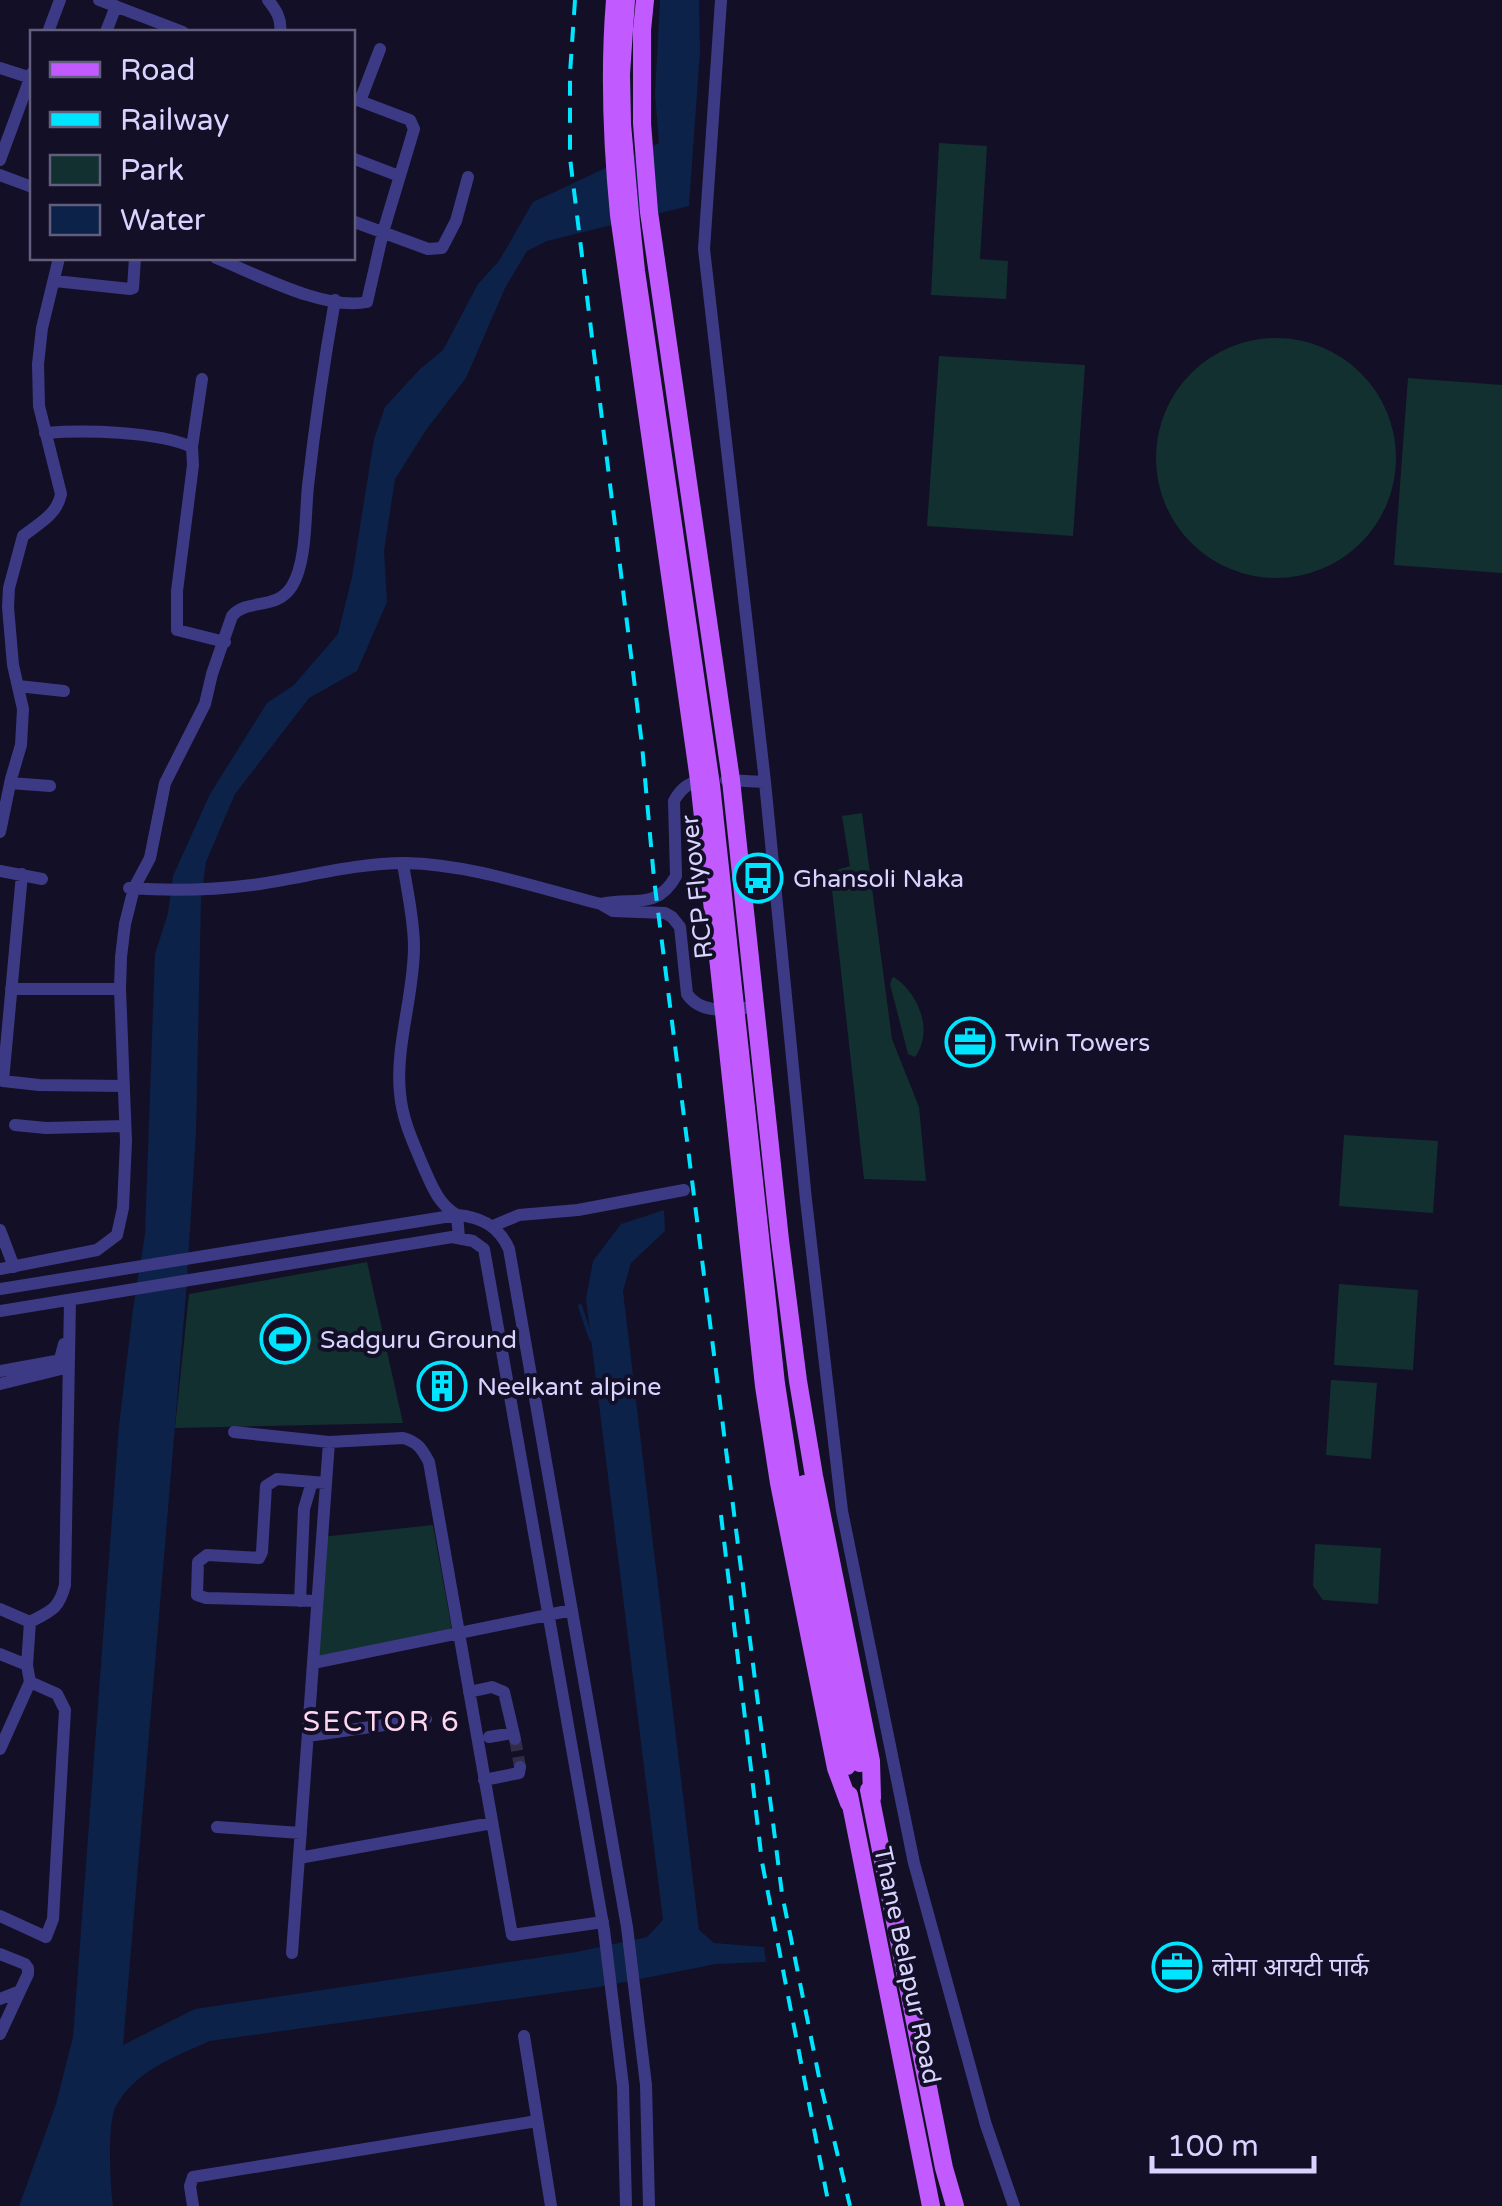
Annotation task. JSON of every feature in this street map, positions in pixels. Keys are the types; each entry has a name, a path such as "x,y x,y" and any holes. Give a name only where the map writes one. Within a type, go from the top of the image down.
{"main road":[{"path":"615,0 611,74 619,215 699,780 764,1386 779,1484 836,1768 849,1802"},
{"name":"RCP Flyover","path":"626,0 622,124 636,271 711,785 776,1384 791,1481 854,1764"},
{"name":"RCP Flyover","path":"636,0 632,123 640,213 721,785 787,1382 854,1764"},
{"path":"646,0 642,30 642,123 659,288 732,780 776,1212 798,1381 871,1761 872,1798"},
{"name":"Thane Belapur Road","path":"854,1764 872,1798 944,2168 958,2206"},
{"name":"Thane Belapur Road","path":"854,1764 849,1802 934,2206"}],"street":[{"path":"99,0 178,30"},
{"path":"268,0 278,13 280,30"},
{"path":"721,0 704,248 766,782 810,1239 842,1511 914,1863 986,2125 1014,2206"},
{"path":"49,30 56,1"},
{"path":"107,30 116,6"},
{"path":"221,260 298,293 354,305 367,302 382,232 414,129 410,120 356,100 380,49"},
{"path":"0,68 30,76"},
{"path":"0,160 30,81"},
{"path":"355,159 400,176"},
{"path":"0,175 30,186"},
{"path":"355,221 428,249 442,248 456,220 468,177"},
{"path":"0,832 21,744 23,709 14,671 10,588 22,536 50,516 61,494 39,406 38,364 42,328 59,260"},
{"path":"55,281 130,289 134,260"},
{"path":"0,1230 7,1268 97,1250 118,1235 123,1208 125,1126 120,956 132,888 150,858 165,784 205,704 229,623 236,611 277,600 292,587 301,562 308,483 335,300"},
{"path":"202,378 177,591 177,630 225,642"},
{"path":"45,433 138,435 192,446"},
{"path":"0,665 14,671"},
{"path":"18,686 64,690"},
{"path":"601,904 652,899 670,887 676,876 674,800 680,790 699,780 766,782"},
{"path":"10,782 50,786"},
{"path":"404,863 414,946 399,1090 404,1118 440,1202 457,1215 459,1238"},
{"path":"132,888 214,888 362,864 436,864 601,904 613,912 666,913 680,926 687,994 693,1002 704,1008 724,1010 754,1007"},
{"path":"0,870 42,878"},
{"path":"22,874 2,1081 124,1086"},
{"path":"12,989 120,989"},
{"path":"15,1126 125,1126"},
{"path":"493,1226 518,1215 578,1210 684,1190"},
{"path":"0,1288 457,1215 482,1220 503,1235 509,1249 627,1927 646,2084 648,2206"},
{"path":"0,1311 452,1237 480,1244 487,1255 604,1926 623,2086 626,2206"},
{"path":"92,1274 94,1296"},
{"path":"0,1609 30,1622 61,1602 65,1585 70,1300"},
{"path":"0,1372 56,1362 64,1350 64,1332"},
{"path":"0,1384 68,1367"},
{"path":"234,1432 329,1442 403,1438 422,1447 430,1462 512,1935 604,1926"},
{"path":"292,1953 317,1601 319,1483 329,1442"},
{"path":"317,1601 197,1595 198,1562 207,1555 259,1558 266,1486 277,1480 319,1483"},
{"path":"300,1600 304,1509 319,1483"},
{"path":"313,1662 572,1610"},
{"path":"0,1750 30,1682 30,1622"},
{"path":"0,1654 28,1666"},
{"path":"0,1916 46,1937 52,1918 65,1710 57,1694 30,1682"},
{"path":"469,1692 492,1687 504,1692 514,1736 490,1737"},
{"path":"308,1736 426,1718"},
{"path":"484,1780 519,1772 520,1767"},
{"path":"299,1858 492,1823"},
{"path":"217,1827 301,1833"},
{"path":"0,1954 28,1968 0,2034"},
{"path":"0,1999 20,1991"},
{"path":"524,2036 551,2206"},
{"path":"192,2206 193,2176 538,2121"}],"green space":[{"path":"939,143 987,146 980,259 1008,261 1006,299 931,295"},
{"path":"1276,338 1322,347 1361,373 1387,412 1396,458 1387,504 1361,543 1322,569 1276,578 1230,569 1191,543 1165,504 1156,458 1165,412 1191,373 1230,347"},
{"path":"939,356 1085,365 1073,536 927,526"},
{"path":"1408,378 1502,385 1502,573 1394,565"},
{"path":"862,813 892,1039 919,1107 926,1181 864,1179 830,872 850,866 842,816"},
{"path":"894,977 911,993 921,1014 923,1036 915,1057 908,1054 890,984"},
{"path":"1344,1135 1438,1141 1433,1213 1339,1206"},
{"name":"Sadguru Ground","path":"367,1262 403,1423 175,1428 189,1294"},
{"path":"1339,1284 1418,1290 1413,1370 1334,1365"},
{"path":"1331,1380 1377,1383 1371,1459 1326,1455"},
{"path":"433,1525 452,1630 313,1657 321,1537"},
{"path":"1315,1544 1381,1548 1378,1604 1323,1600 1313,1586"}],"water":[{"path":"660,0 699,0 700,51 689,206 547,241 527,251 505,288 466,378 395,479 384,551 387,602 357,671 309,698 235,794 206,862 201,899 196,1132 186,1294 123,2045 195,2009 576,1952 647,1937 663,1920 586,1299 593,1261 621,1224 664,1210 665,1231 631,1263 623,1291 699,1930 714,1943 764,1947 766,1962 716,1964 599,1987 210,2041 145,2074 116,2106 110,2139 113,2206 19,2206 56,2104 73,2037 119,1425 145,1234 155,954 168,913 173,876 210,794 267,703 294,685 338,634 352,577 374,439 385,407 443,350 478,284 499,261 533,202 659,143 655,94"}],"waterway":[{"path":"580,1306 591,1339"}],"tunnel":[{"path":"515,1739 520,1767"}],"railway":[{"path":"575,0 570,158 642,745 654,879 782,1894 850,2206"},
{"path":"721,1515 762,1862 829,2206"}],"place":[{"name":"Ghansoli Naka","path":"758,878"},
{"name":"Twin Towers","path":"970,1042"},
{"name":"Sadguru Ground","path":"285,1339"},
{"name":"Neelkant alpine","path":"442,1386"},
{"name":"लोमा आयटी पार्क","path":"1177,1967"}],"district":[{"name":"SECTOR 6","path":"382,1721"}]}
